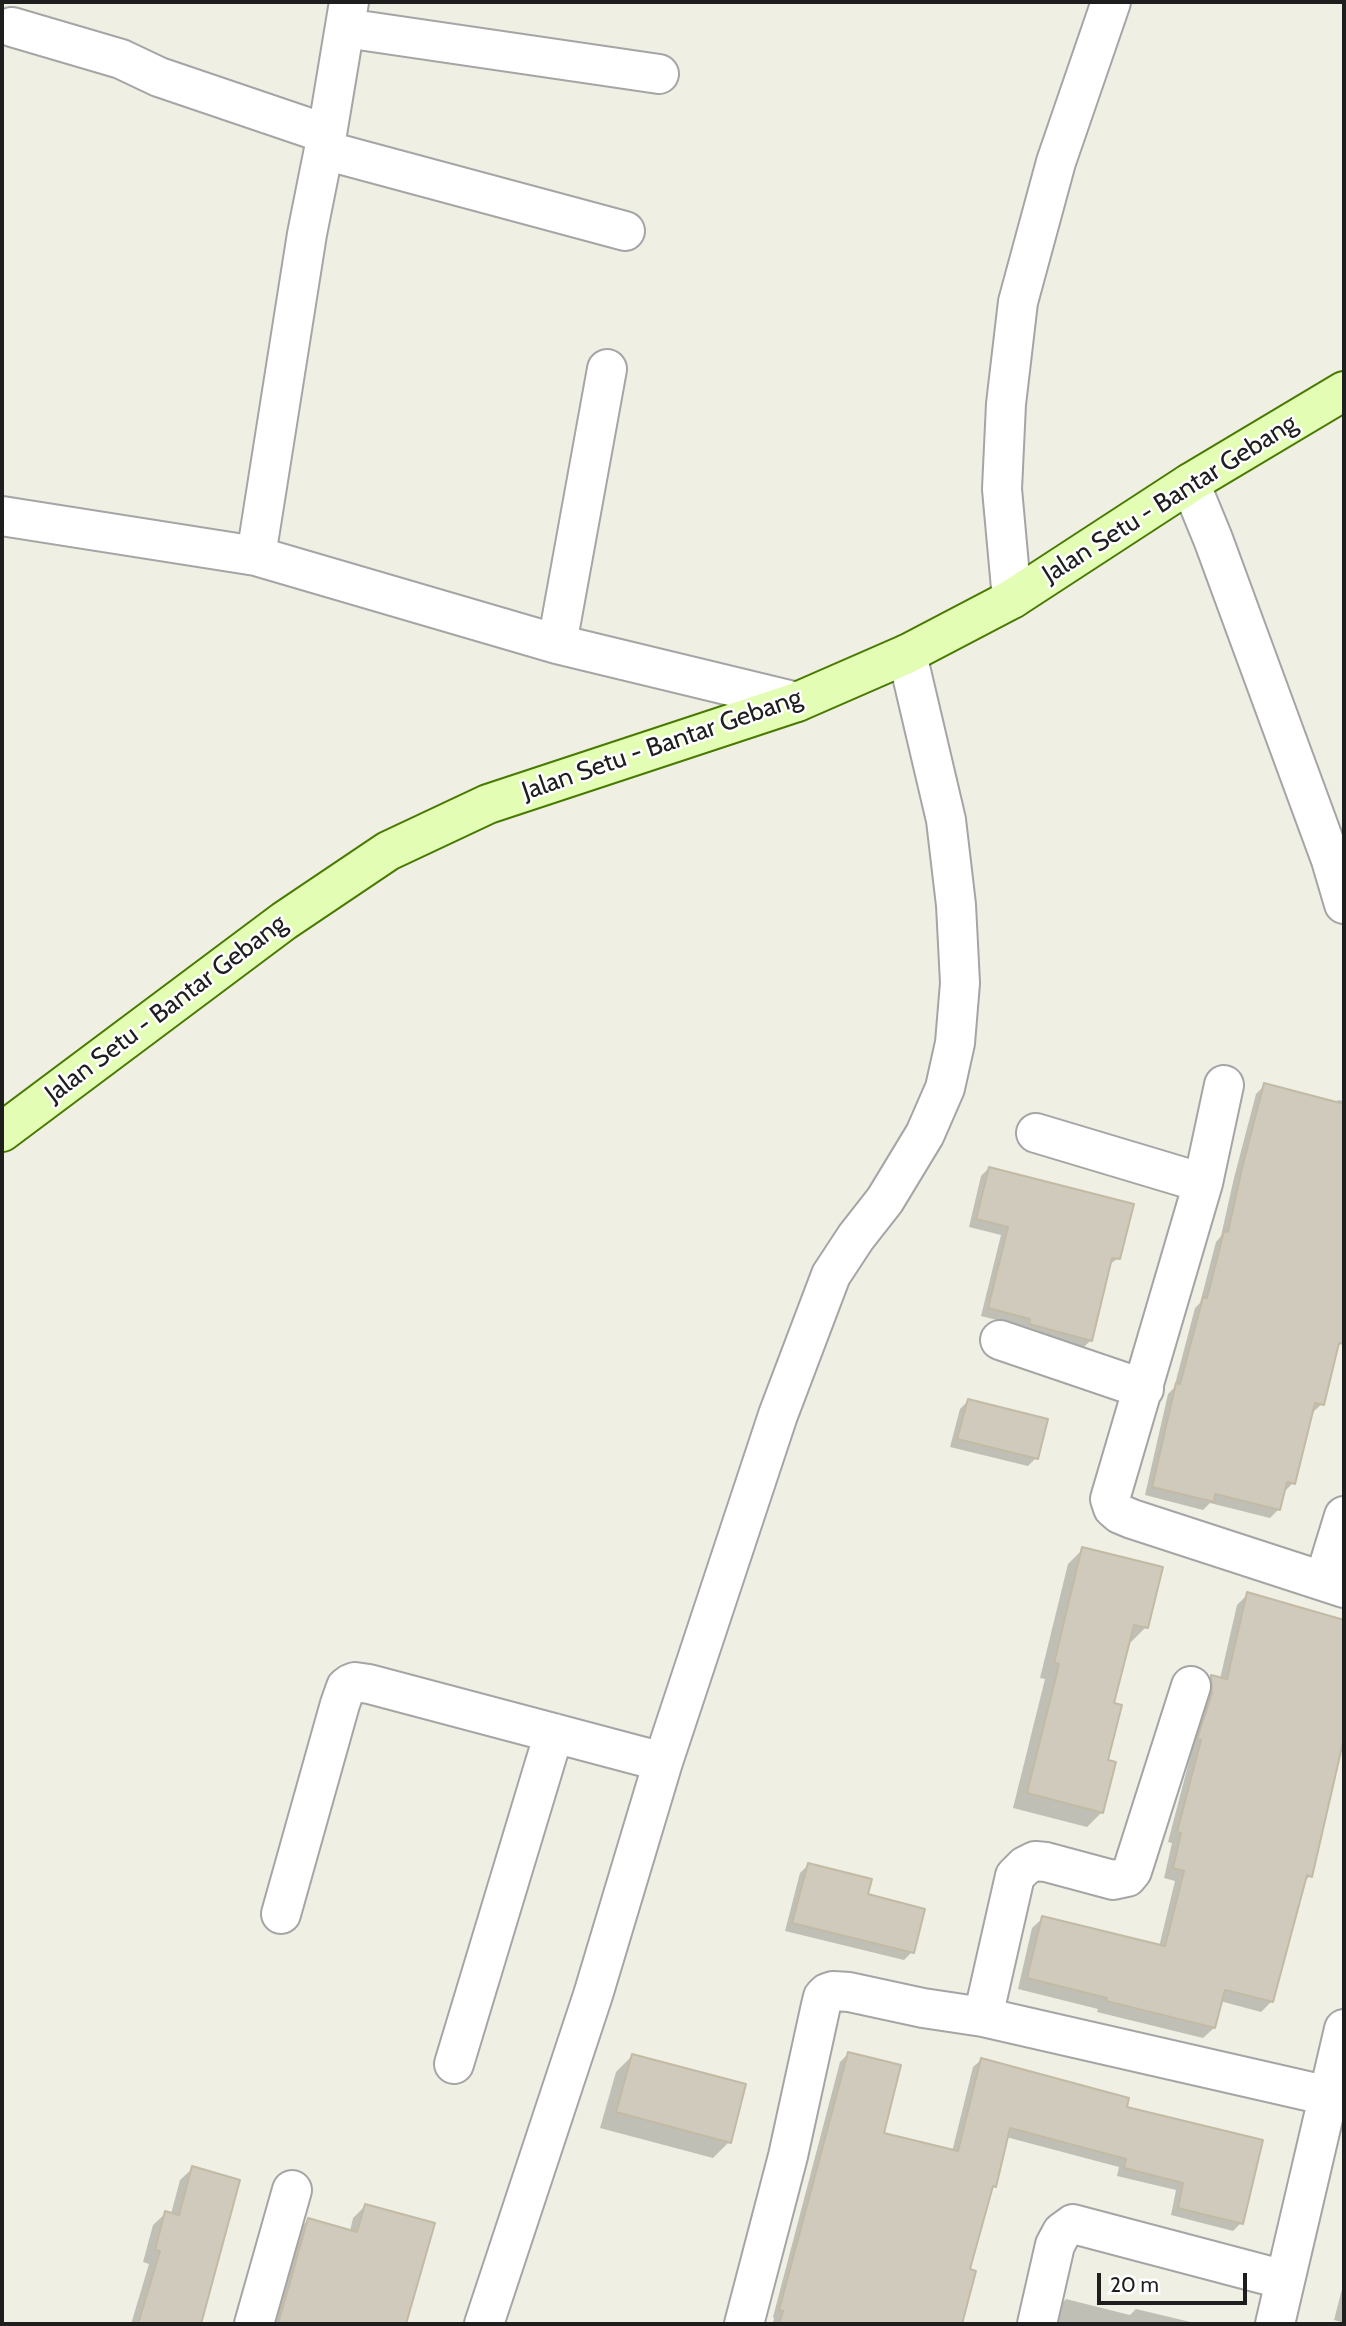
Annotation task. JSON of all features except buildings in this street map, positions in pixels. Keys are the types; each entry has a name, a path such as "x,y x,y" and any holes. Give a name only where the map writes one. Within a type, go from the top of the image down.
{"main road":[{"name":"Jalan Setu - Bantar Gebang","path":"2,1132 284,921 388,851 488,804 797,702 907,654 1012,599 1190,483 1344,391"}],"street":[{"path":"1012,599 1002,489 1006,404 1018,302 1056,162 1111,2"},
{"path":"257,556 307,234 326,142 347,15 659,74"},
{"path":"12,27 121,60 326,142 625,231"},
{"path":"556,644 607,369"},
{"path":"1190,483 1331,860 1344,904"},
{"path":"2,516 257,556 556,644 797,702"},
{"path":"484,2324 593,1995 663,1762 778,1415 831,1275 885,1200 925,1133 945,1088 955,1043 960,983 956,905 946,820 907,654"},
{"path":"1224,1085 1203,1182 1110,1499 1113,1508 1132,1519 1334,1584 1344,1516"},
{"path":"1036,1133 1203,1182"},
{"path":"1000,1340 1144,1389"},
{"path":"281,1914 340,1704 349,1684 369,1684 663,1762"},
{"path":"983,2017 1015,1876 1025,1866 1035,1861 1046,1862 1113,1880 1127,1877 1132,1871 1191,1686"},
{"path":"454,2064 554,1733"},
{"path":"744,2324 788,2156 823,1997 833,1991 983,2017 1329,2096"},
{"path":"1275,2324 1344,2029"},
{"path":"254,2324 292,2190"},
{"path":"1037,2324 1055,2245 1062,2232 1073,2224 1286,2280"}]}
